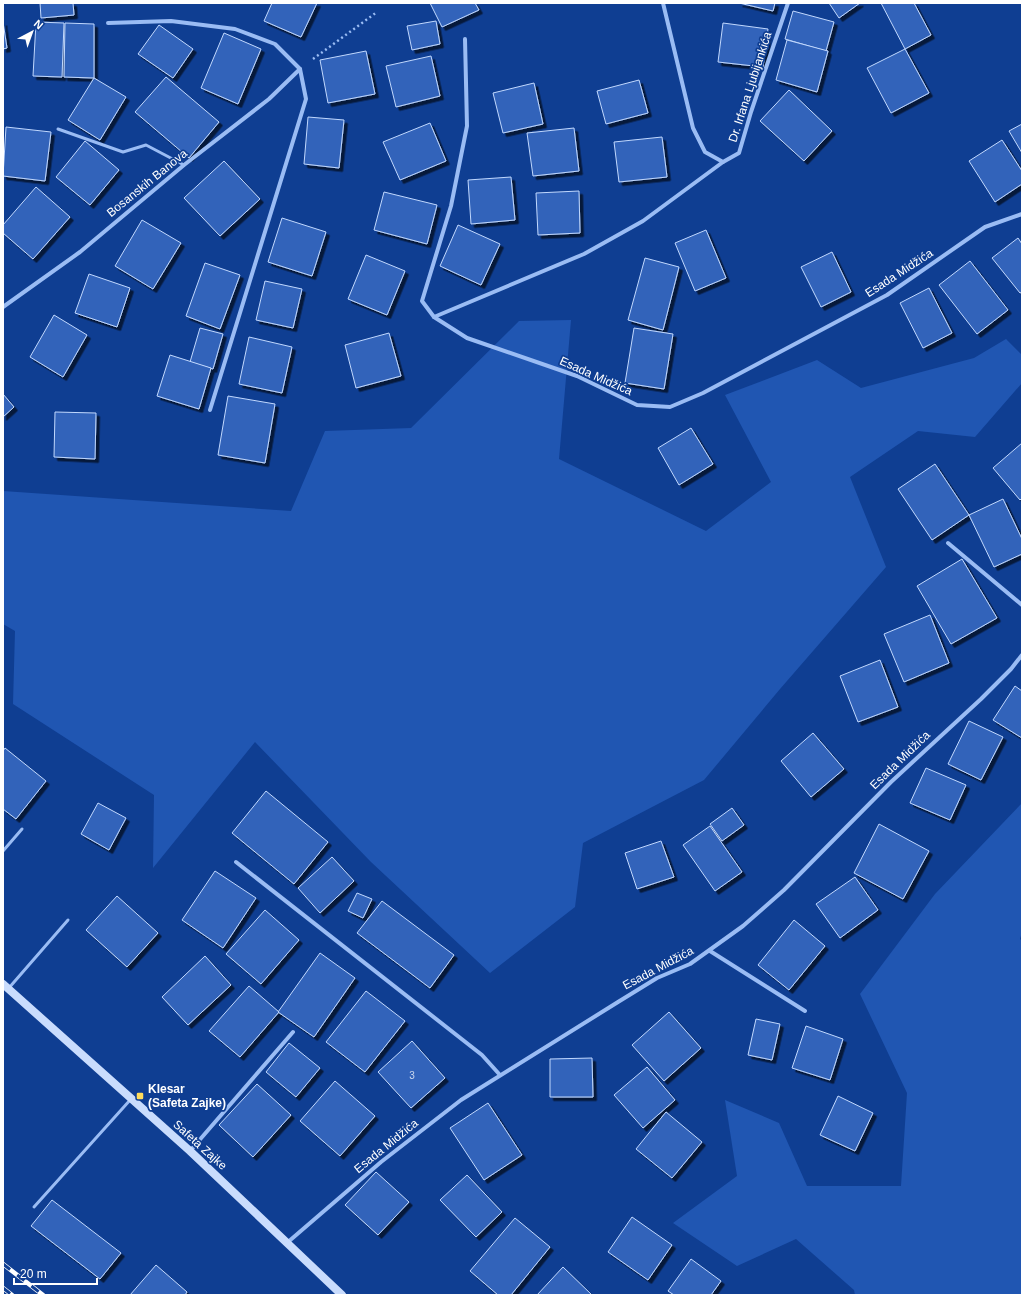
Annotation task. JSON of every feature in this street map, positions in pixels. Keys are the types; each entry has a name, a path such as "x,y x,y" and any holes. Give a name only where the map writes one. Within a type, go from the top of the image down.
{"main road":[{"name":"Safeta Zajke","path":"6,986 130,1099 190,1151 288,1242 342,1295"}],"street":[{"path":"663,3 693,128 705,152 723,162"},
{"name":"Dr. Irfana Ljubijankića","path":"434,317 584,254 643,221 723,162 739,153 751,112 788,3"},
{"path":"108,23 171,21 235,29 275,44 300,69 306,98 210,410"},
{"name":"Esada Midžića","path":"465,39 467,126 451,206 422,301 434,317 467,338 577,376 636,405 670,407 702,393 887,295 986,227 1022,214"},
{"name":"Bosanskih Banova","path":"3,307 80,252 184,165 269,99 300,69"},
{"path":"948,543 1022,605"},
{"name":"Esada Midžića","path":"288,1242 416,1133 461,1100 657,978 690,964 710,951 784,890 891,782 981,699 1011,669 1022,655"},
{"path":"236,862 482,1055 500,1075"},
{"path":"710,951 805,1012"},
{"path":"190,1151 293,1032"}],"lane":[{"path":"58,129 123,152 146,144 184,165"},
{"path":"3,851 22,829"},
{"path":"6,986 68,920"},
{"path":"34,1208 130,1099"}],"path":[{"path":"300,69 377,12"}],"shaded area":[{"path":"571,320 559,459 706,531 771,482 725,395 817,360 861,388 974,358 1006,339 1022,355 1022,383 975,437 918,431 850,477 886,567 780,689 704,780 583,843 575,907 490,973 371,862 255,742 153,868 154,795 13,704 15,631 3,624 3,491 291,511 325,431 411,428 519,321"},
{"path":"1022,803 1022,932 1020,939 1022,941 1022,1295 855,1295 854,1290 796,1239 737,1266 673,1223 737,1176 725,1100 779,1123 807,1186 901,1186 907,1093 860,994 935,894"}],"building":[{"path":"40,3 73,3 74,15 41,18"},
{"path":"272,3 317,3 301,37 264,21"},
{"path":"430,3 475,3 479,10 442,27"},
{"path":"739,3 775,3 773,11"},
{"path":"829,3 860,3 839,18"},
{"path":"881,3 914,3 931,35 905,49"},
{"path":"793,11 834,22 826,51 785,39"},
{"path":"436,21 440,44 412,50 407,26"},
{"path":"3,22 7,48 3,49"},
{"path":"36,22 64,23 62,77 33,76"},
{"path":"65,23 94,24 94,78 64,77"},
{"path":"723,23 768,29 763,67 718,62"},
{"path":"159,25 193,49 173,78 138,54"},
{"path":"224,33 261,49 238,104 201,88"},
{"path":"787,40 828,51 817,92 776,80"},
{"path":"905,49 929,93 891,113 867,68"},
{"path":"366,51 375,94 328,103 320,60"},
{"path":"431,56 440,96 396,107 386,66"},
{"path":"166,77 219,122 189,158 135,112"},
{"path":"94,78 126,97 100,140 68,120"},
{"path":"639,80 648,113 606,124 597,91"},
{"path":"534,83 543,124 503,133 493,93"},
{"path":"789,90 832,131 804,161 760,121"},
{"path":"308,117 344,120 339,168 304,164"},
{"path":"430,123 446,161 400,180 383,142"},
{"path":"1022,124 1022,153 1009,131"},
{"path":"6,127 51,132 45,181 3,176"},
{"path":"574,128 579,171 533,176 527,133"},
{"path":"662,137 667,177 619,182 614,142"},
{"path":"1002,140 1022,171 1022,184 995,202 969,161"},
{"path":"85,141 119,170 90,205 56,177"},
{"path":"224,161 260,199 220,236 184,198"},
{"path":"511,177 515,220 471,224 468,180"},
{"path":"36,187 70,217 33,259 3,233 3,225"},
{"path":"579,191 580,233 538,235 536,193"},
{"path":"384,192 437,205 427,244 374,230"},
{"path":"282,218 326,232 312,276 268,262"},
{"path":"142,220 181,243 153,289 115,266"},
{"path":"458,225 500,244 481,285 440,266"},
{"path":"706,230 726,278 695,291 675,243"},
{"path":"1018,238 1022,244 1022,292 1020,293 992,258"},
{"path":"832,252 851,292 821,307 801,267"},
{"path":"366,255 405,271 387,315 348,299"},
{"path":"645,258 679,267 663,330 628,320"},
{"path":"970,261 1008,310 977,334 939,285"},
{"path":"205,263 240,275 220,329 186,316"},
{"path":"89,274 130,288 117,327 75,313"},
{"path":"265,281 302,289 293,328 256,320"},
{"path":"929,288 952,333 923,348 900,303"},
{"path":"54,315 87,335 63,377 30,357"},
{"path":"200,328 223,334 213,369 190,362"},
{"path":"634,328 673,334 664,389 625,383"},
{"path":"389,333 401,376 356,388 345,345"},
{"path":"249,337 292,347 282,393 239,384"},
{"path":"170,355 211,368 199,409 157,396"},
{"path":"3,394 14,407 3,417"},
{"path":"228,396 275,404 265,463 218,455"},
{"path":"55,412 96,413 95,459 54,457"},
{"path":"691,428 713,464 679,485 658,448"},
{"path":"1022,443 1022,498 1020,500 993,468"},
{"path":"935,464 969,515 932,540 898,489"},
{"path":"1003,499 1022,539 1022,554 994,567 969,515"},
{"path":"962,559 997,618 951,644 917,586"},
{"path":"930,615 949,663 904,682 884,634"},
{"path":"880,660 898,707 858,722 840,676"},
{"path":"1015,686 1022,691 1022,738 993,720"},
{"path":"969,721 1003,737 981,780 948,764"},
{"path":"813,733 844,769 811,797 781,761"},
{"path":"5,748 46,781 16,819 3,809 3,751"},
{"path":"926,768 966,785 950,820 910,803"},
{"path":"266,791 328,842 294,884 232,833"},
{"path":"98,803 126,818 109,850 81,834"},
{"path":"732,808 744,825 722,841 710,824"},
{"path":"879,824 929,851 903,899 854,873"},
{"path":"710,826 742,872 715,891 683,845"},
{"path":"661,841 674,877 637,889 625,853"},
{"path":"332,857 354,881 320,913 298,888"},
{"path":"215,871 256,898 223,948 182,920"},
{"path":"855,877 878,910 840,938 816,904"},
{"path":"357,893 372,899 363,918 348,911"},
{"path":"117,896 158,933 127,967 86,930"},
{"path":"382,901 454,955 430,988 357,933"},
{"path":"265,910 299,940 261,984 226,954"},
{"path":"794,920 825,946 789,990 758,965"},
{"path":"320,953 355,978 314,1037 278,1012"},
{"path":"205,956 231,985 188,1025 162,997"},
{"path":"249,986 279,1012 240,1057 209,1031"},
{"path":"366,991 405,1021 365,1072 326,1042"},
{"path":"669,1012 701,1048 664,1081 632,1045"},
{"path":"756,1019 780,1024 772,1060 748,1055"},
{"path":"806,1026 843,1039 830,1080 792,1068"},
{"path":"412,1041 445,1078 411,1108 378,1072"},
{"path":"289,1043 320,1068 296,1097 266,1072"},
{"path":"592,1058 593,1097 550,1097 550,1059"},
{"path":"647,1067 675,1100 643,1128 614,1095"},
{"path":"335,1081 375,1116 340,1156 300,1121"},
{"path":"257,1084 291,1115 253,1157 219,1125"},
{"path":"838,1096 873,1113 855,1151 820,1135"},
{"path":"488,1103 522,1155 484,1180 450,1128"},
{"path":"666,1112 702,1142 672,1178 636,1149"},
{"path":"376,1172 409,1202 378,1235 345,1205"},
{"path":"467,1175 502,1212 476,1237 440,1200"},
{"path":"52,1200 121,1253 100,1279 31,1226"},
{"path":"632,1217 672,1245 648,1280 608,1252"},
{"path":"515,1218 550,1247 511,1295 498,1295 470,1271"},
{"path":"691,1259 721,1281 711,1295 674,1295 668,1291"},
{"path":"156,1265 187,1292 185,1295 130,1295"},
{"path":"563,1267 592,1295 537,1295"}],"railway":[{"path":"3,1264 43,1295"},
{"path":"3,1288 12,1295"}],"place":[{"name":"Klesar (Safeta Zajke)","path":"140,1096"}]}
